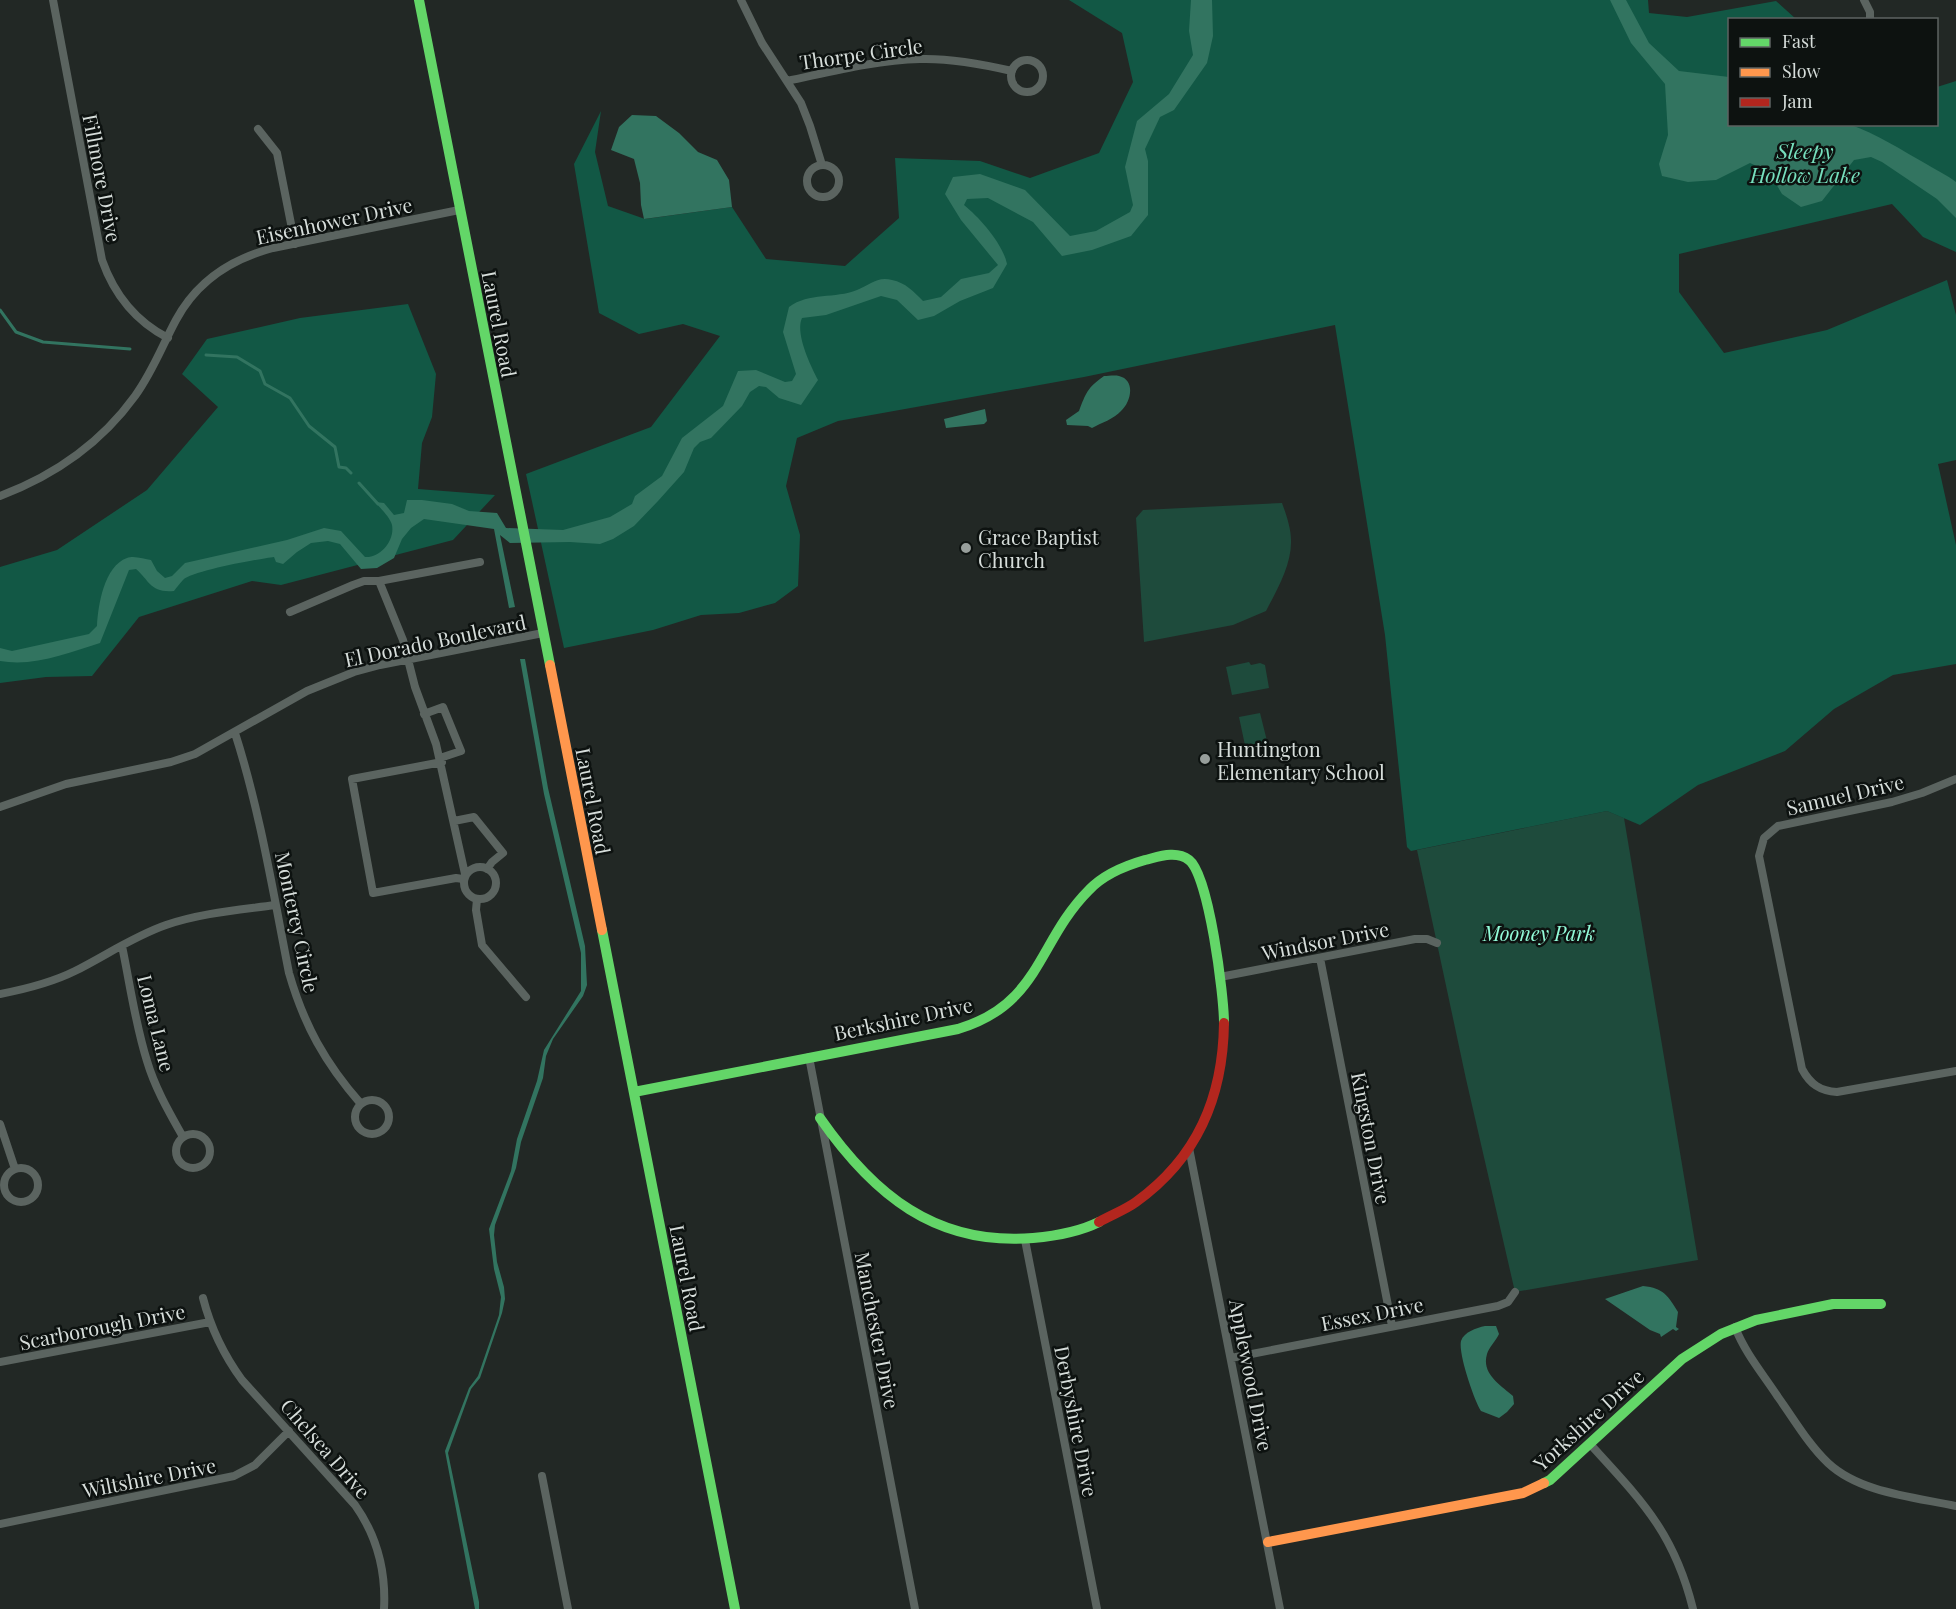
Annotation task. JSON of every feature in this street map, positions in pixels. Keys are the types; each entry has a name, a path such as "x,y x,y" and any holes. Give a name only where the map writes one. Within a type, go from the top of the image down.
{"street":[{"name":"Fillmore Drive","path":"53,0 102,260 123,302 147,325 168,338"},
{"name":"Laurel Road","path":"419,0 735,1609"},
{"path":"741,0 762,43 801,103 822,165"},
{"path":"1864,0 1870,12 1870,18"},
{"name":"Thorpe Circle","path":"787,81 878,63 921,58 974,63 1012,71"},
{"path":"1023,60 1034,61 1042,69 1043,80 1037,88 1028,92 1023,91 1018,89 1012,81 1012,71 1014,66 1023,60"},
{"path":"258,129 277,153 295,244"},
{"path":"822,165 833,168 837,172 840,183 835,193 825,198 820,198 811,192 807,183 812,169 822,165"},
{"name":"Eisenhower Drive","path":"0,496 39,479 61,466 100,435 133,398 147,378 183,307 209,278 240,259 264,250 459,210"},
{"path":"290,612 364,581 379,581 480,562"},
{"path":"379,581 403,640 424,714 441,760 464,877 463,885 468,894 477,899 488,898 495,890 495,879 487,869 474,868 464,877 373,893 352,779 441,760 461,751 443,707 424,714"},
{"name":"El Dorado Boulevard","path":"0,807 66,784 171,762 195,754 307,691 354,672 408,659 543,633"},
{"name":"Monterey Circle","path":"235,733 250,781 289,973 306,1023 332,1069 361,1104"},
{"name":"Samuel Drive","path":"1956,779 1892,802 1786,823 1770,831 1760,846 1759,856 1802,1069 1806,1077 1820,1089 1837,1092 1956,1071"},
{"path":"454,821 474,817 503,853 487,869"},
{"name":"Berkshire Drive","path":"634,1092 958,1029 984,1020 1017,995 1076,906 1095,883 1133,864 1172,855 1184,857 1196,867 1202,883 1220,977"},
{"path":"477,899 476,910 482,945 526,997"},
{"path":"0,994 22,990 55,979 146,934 188,918 275,905"},
{"name":"Windsor Drive","path":"1220,977 1415,939 1427,939 1437,943"},
{"name":"Loma Lane","path":"122,946 147,1062 168,1111 183,1137"},
{"name":"Kingston Drive","path":"1320,958 1392,1326"},
{"path":"820,1118 834,1139 879,1188 913,1213 940,1226 994,1239 1025,1240 1063,1234 1113,1217 1147,1194 1177,1164 1190,1148 1208,1114 1223,1064 1225,1023 1220,977"},
{"name":"Manchester Drive","path":"808,1057 915,1609"},
{"path":"376,1101 385,1107 388,1122 381,1131 365,1133 357,1125 355,1114 361,1104 376,1101"},
{"path":"0,1124 15,1169"},
{"path":"199,1135 208,1142 210,1147 208,1158 201,1166 189,1168 184,1166 177,1157 176,1146 183,1137 199,1135"},
{"name":"Applewood Drive","path":"1190,1148 1280,1609"},
{"path":"15,1169 26,1169 37,1179 37,1190 27,1201 15,1201 7,1193 5,1182 15,1169"},
{"name":"Derbyshire Drive","path":"1025,1240 1097,1609"},
{"name":"Essex Drive","path":"1231,1358 1498,1306 1508,1302 1515,1292"},
{"name":"Chelsea Drive","path":"203,1298 210,1323 229,1362 242,1380 356,1505 364,1518 372,1532 384,1581 384,1609"},
{"name":"Yorkshire Drive","path":"1268,1542 1523,1493 1550,1480 1682,1359 1701,1345 1735,1327 1772,1315 1833,1304 1881,1304"},
{"name":"Scarborough Drive","path":"0,1362 210,1323"},
{"path":"1735,1327 1747,1351 1809,1442 1830,1465 1842,1474 1867,1486 1956,1506"},
{"name":"Wiltshire Drive","path":"0,1524 234,1476 255,1465 289,1431"},
{"path":"1590,1444 1640,1498 1655,1518 1679,1562 1693,1609"},
{"path":"542,1476 568,1609"}],"green space":[{"path":"1282,503 1290,531 1291,549 1283,577 1266,611 1233,625 1144,642 1136,518 1143,510"},
{"path":"1249,662 1251,665 1260,663 1265,665 1269,688 1232,695 1226,667"},
{"path":"1260,713 1268,745 1246,750 1239,717"},
{"name":"Mooney Park","path":"1607,811 1624,818 1698,1260 1515,1292 1417,850"}],"shaded area":[{"path":"1069,0 1648,0 1649,13 1687,17 1776,1 1795,18 1728,18 1728,126 1938,126 1938,87 1956,81 1956,252 1923,237 1892,204 1679,254 1679,292 1724,353 1827,330 1947,280 1956,315 1956,460 1938,464 1956,545 1956,664 1893,675 1834,709 1785,751 1698,785 1640,825 1607,811 1411,851 1407,847 1385,635 1335,325 1084,377 838,421 797,438 786,486 800,535 798,586 775,603 739,613 701,615 653,630 564,648 526,474 651,427 720,336 683,324 639,334 599,313 574,164 601,111 595,152 608,206 645,219 732,207 766,259 845,266 899,218 895,158 980,161 1030,178 1099,153 1133,82 1122,33"},
{"path":"408,304 436,374 432,417 422,443 418,489 495,495 453,540 281,585 252,581 139,617 92,676 46,677 0,683 0,567 57,550 147,490 218,407 182,374 207,339 300,318"}],"water":[{"path":"1191,0 1212,0 1213,36 1207,63 1174,110 1160,117 1145,149 1148,161 1148,215 1131,236 1092,250 1062,256 1033,222 988,198 967,199 964,205 990,232 1005,256 1007,264 993,288 960,301 934,316 918,320 897,300 881,296 826,315 802,318 800,332 802,340 818,380 801,405 779,398 766,387 759,386 750,392 742,406 711,438 700,442 694,448 684,472 634,526 600,544 510,543 500,535 515,607 509,608 494,529 424,519 411,528 402,539 394,558 377,568 361,569 340,544 328,541 311,543 283,564 276,562 274,557 199,573 183,580 174,591 155,588 136,569 129,570 100,643 38,661 0,661 0,648 12,651 89,634 97,626 101,598 108,578 119,562 130,557 151,560 157,571 165,578 172,576 185,563 287,540 324,528 341,531 365,557 371,557 381,552 389,542 392,531 389,519 375,502 384,503 394,515 404,513 407,500 452,504 469,511 497,513 506,528 563,530 610,517 632,504 635,496 662,476 682,438 723,406 738,371 756,370 785,382 792,381 796,374 783,332 789,307 805,299 849,293 882,279 901,283 923,301 941,297 961,279 989,273 998,265 961,220 945,194 953,177 980,174 1025,190 1070,236 1096,231 1130,212 1133,205 1125,167 1137,121 1169,94 1193,55 1189,31"},
{"name":"Sleepy Hollow Lake","path":"1610,0 1626,0 1649,43 1679,71 1728,77 1728,126 1854,126 1859,128 1956,182 1956,218 1937,199 1871,157 1854,160 1822,201 1801,207 1782,194 1769,172 1750,163 1716,180 1688,182 1662,176 1659,164 1668,135 1665,84 1631,43"},
{"path":"632,115 656,116 679,133 698,152 717,160 729,180 732,207 644,219 640,183 634,159 611,150 619,127"},
{"path":"1104,376 1119,376 1128,382 1130,392 1124,407 1115,416 1092,428 1067,425 1066,420 1079,411 1088,391"},
{"path":"985,409 987,421 984,424 946,428 944,419"},
{"path":"520,659 525,659 548,788 585,946 587,985 583,996 553,1039 546,1056 543,1078 521,1142 516,1168 495,1225 497,1262 505,1299 480,1378 471,1389 448,1453 479,1602 479,1609 475,1609 445,1451 469,1388 478,1376 499,1315 501,1297 494,1269 489,1229 511,1171 517,1139 537,1081 544,1050 581,991 581,953 544,794"},
{"path":"1643,1286 1661,1291 1668,1297 1678,1312 1676,1327 1679,1329 1676,1331 1673,1329 1661,1337 1660,1334 1650,1330 1605,1299"},
{"path":"1485,1326 1496,1326 1499,1334 1487,1354 1489,1373 1513,1396 1514,1404 1499,1418 1481,1411 1462,1355 1461,1341 1465,1335"}],"waterway":[{"path":"0,310 16,332 43,342 130,349"},
{"path":"206,355 237,357 260,371 265,384 290,398 309,426 335,447 339,467 346,468 351,473"},
{"path":"359,483 378,504"}],"traffic: fast":[{"path":"419,0 550,665"},
{"path":"634,1092 958,1029 985,1018 1006,1004 1022,988 1072,910 1095,884 1122,868 1167,855 1178,855 1189,860 1203,888 1214,937 1224,1023"},
{"path":"602,930 735,1609"},
{"path":"820,1118 862,1170 885,1191 910,1210 937,1224 966,1233 998,1238 1033,1238 1067,1233 1099,1222"},
{"path":"1544,1483 1682,1359 1721,1334 1756,1320 1833,1304 1881,1304"}],"traffic: slow":[{"path":"550,665 602,930"},
{"path":"1268,1542 1523,1493 1544,1483"}],"traffic: jam":[{"path":"1099,1222 1132,1205 1157,1185 1190,1146 1212,1101 1218,1076 1224,1023"}],"place":[{"name":"Grace Baptist Church","path":"966,548"},
{"name":"Huntington Elementary School","path":"1205,759"}]}
